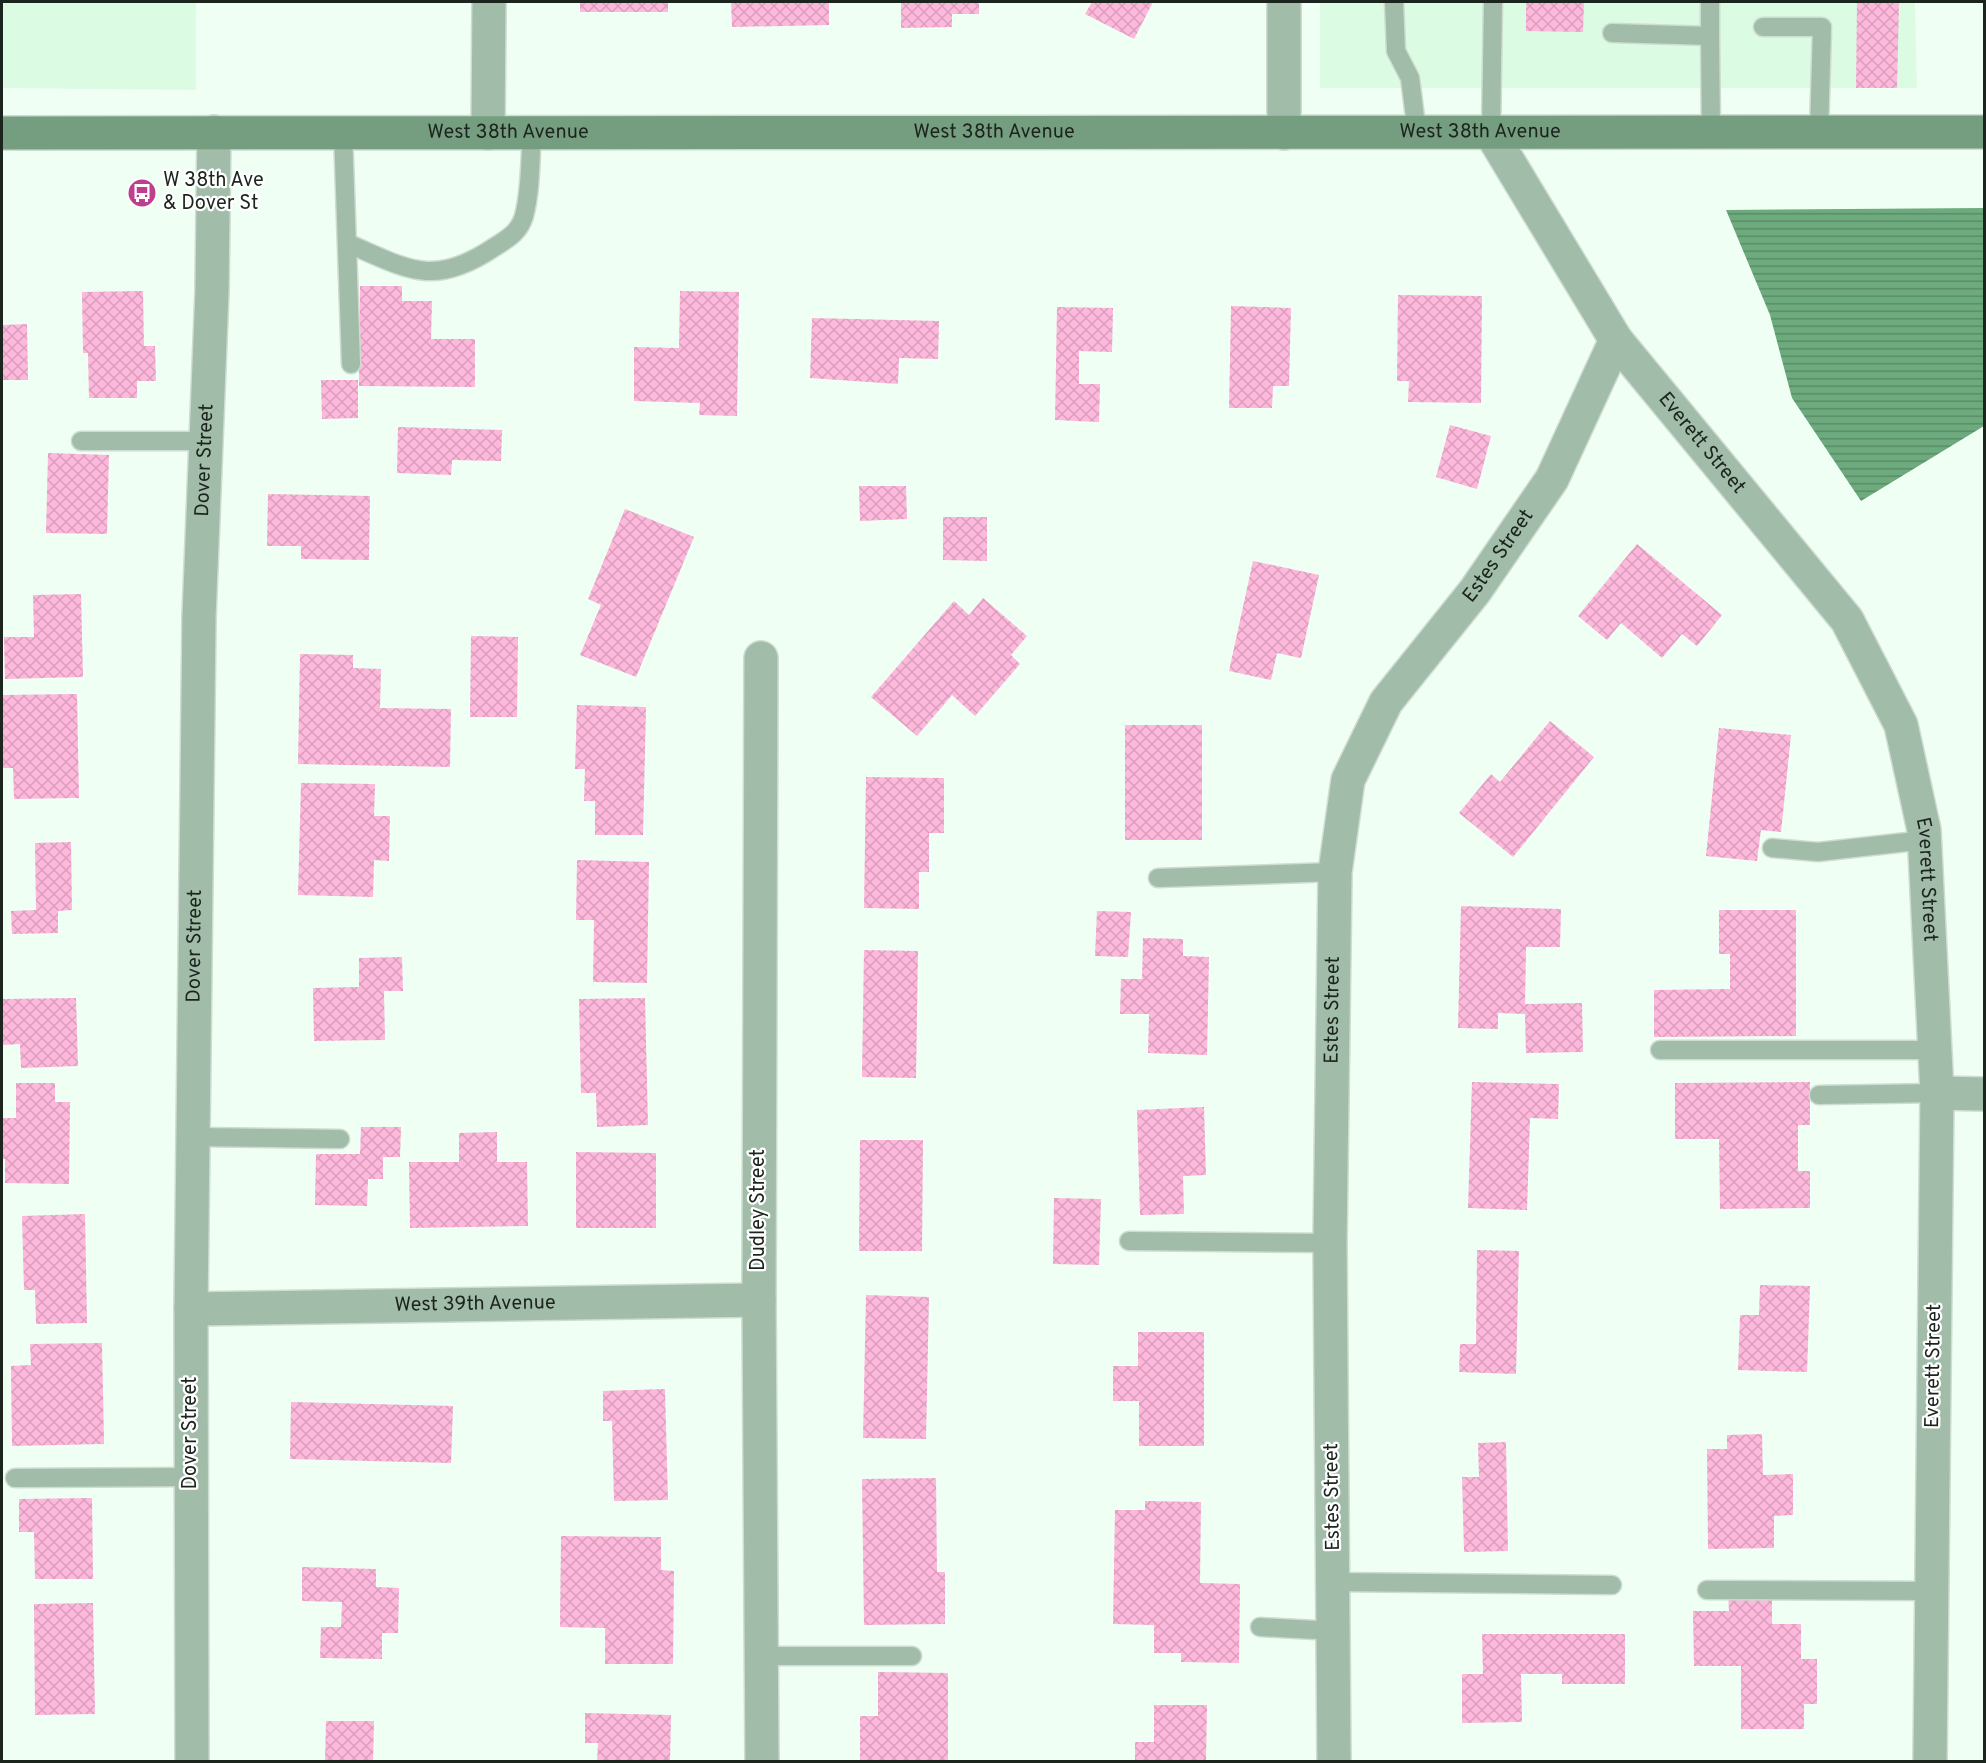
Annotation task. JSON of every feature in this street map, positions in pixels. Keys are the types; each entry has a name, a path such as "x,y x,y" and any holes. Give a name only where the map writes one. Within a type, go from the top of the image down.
{"main road":[{"name":"West 38th Avenue","path":"2,133 1984,132"}],"street":[{"path":"488,133 489,2"},
{"path":"1284,2 1284,133"},
{"name":"Dover Street","path":"192,1761 191,1309 199,617 213,282 214,132"},
{"name":"Everett Street","path":"1491,133 1616,340 1847,620 1901,725 1925,840 1937,1094 1930,1761"},
{"name":"Estes Street","path":"1334,1761 1330,1243 1335,872 1348,780 1386,702 1475,591 1552,479 1616,340"},
{"name":"Dudley Street","path":"761,658 759,1300 762,1761"},
{"path":"1937,1094 1984,1094"},
{"name":"West 39th Avenue","path":"191,1309 759,1300"}],"lane":[{"path":"1394,2 1396,51 1410,78 1418,133"},
{"path":"1491,133 1493,2"},
{"path":"1710,2 1711,132"},
{"path":"1763,27 1822,27 1819,132"},
{"path":"1612,33 1710,36"},
{"path":"343,132 351,364"},
{"path":"347,243 389,261 425,272 448,271 478,258 516,233 524,215 532,133"},
{"path":"81,441 206,441"},
{"path":"1772,848 1818,852 1925,840"},
{"path":"1158,878 1335,872"},
{"path":"1660,1050 1935,1050"},
{"path":"1819,1095 1937,1094"},
{"path":"193,1137 340,1139"},
{"path":"1129,1241 1330,1243"},
{"path":"15,1478 191,1477"},
{"path":"1334,1582 1612,1586"},
{"path":"1707,1590 1932,1591"},
{"path":"1260,1627 1334,1630"},
{"path":"761,1656 912,1656"}],"shaded area":[{"path":"2,2 196,2 196,90 2,88"},
{"path":"1320,2 1915,2 1917,88 1320,88"},
{"path":"1984,208 1984,426 1861,501 1792,398 1770,315 1726,210"}],"building":[{"path":"580,2 668,2 668,12 580,12"},
{"path":"731,2 829,2 829,25 732,27"},
{"path":"901,2 979,2 979,14 952,14 952,27 901,28"},
{"path":"1092,2 1153,2 1134,39 1085,14"},
{"path":"1526,2 1584,2 1583,32 1526,31"},
{"path":"1857,2 1899,2 1897,88 1856,88"},
{"path":"360,286 402,286 402,301 432,301 431,339 475,339 475,387 359,386"},
{"path":"143,291 144,346 155,346 156,381 137,381 137,398 89,398 88,353 83,353 82,292"},
{"path":"680,291 739,292 737,416 699,415 700,403 634,401 634,347 679,348"},
{"path":"1398,295 1482,296 1481,403 1408,402 1409,381 1397,381"},
{"path":"1231,306 1291,308 1289,386 1273,386 1272,408 1229,408"},
{"path":"1057,307 1113,308 1112,352 1079,351 1079,384 1100,384 1099,422 1055,420"},
{"path":"812,318 939,321 938,359 899,358 898,384 810,378"},
{"path":"27,324 28,380 2,380 2,325"},
{"path":"321,380 358,380 358,418 322,419"},
{"path":"1450,425 1491,436 1477,489 1436,477"},
{"path":"398,427 502,430 501,461 452,460 451,475 397,473"},
{"path":"48,453 109,455 107,534 46,533"},
{"path":"859,486 906,486 907,519 860,521"},
{"path":"268,494 370,496 369,560 301,559 301,546 267,546"},
{"path":"625,509 694,537 636,677 580,655 601,605 588,599"},
{"path":"943,517 987,517 987,561 943,560"},
{"path":"1637,544 1722,615 1697,646 1682,634 1662,658 1621,623 1607,640 1578,616"},
{"path":"1253,561 1319,575 1301,658 1277,653 1271,680 1229,671"},
{"path":"81,594 83,677 5,679 4,637 34,637 33,595"},
{"path":"983,598 1027,636 1011,655 1020,664 975,716 952,695 917,736 871,697 954,601 969,615"},
{"path":"471,636 518,637 517,717 470,717"},
{"path":"300,654 353,655 353,668 381,669 380,708 451,709 450,767 298,764"},
{"path":"77,694 79,798 14,799 13,768 2,768 2,695"},
{"path":"577,705 646,707 643,835 595,835 595,801 584,801 585,769 575,769"},
{"path":"1550,721 1594,757 1513,857 1459,813 1491,774 1500,782"},
{"path":"1125,725 1202,725 1202,840 1125,840"},
{"path":"1719,728 1791,735 1781,832 1761,830 1757,861 1706,856"},
{"path":"866,777 944,778 944,833 929,833 929,872 919,872 919,909 864,908"},
{"path":"301,783 375,784 374,816 390,816 389,861 374,860 373,897 298,895"},
{"path":"71,842 72,910 58,911 58,933 12,934 11,911 36,910 35,843"},
{"path":"577,860 649,862 647,983 593,982 594,920 576,920"},
{"path":"1461,906 1561,909 1560,947 1526,947 1525,1004 1582,1003 1583,1052 1526,1053 1525,1014 1498,1013 1498,1029 1458,1028"},
{"path":"1719,910 1796,910 1796,1036 1654,1037 1654,990 1730,989 1730,954 1719,954"},
{"path":"1097,911 1131,912 1128,957 1095,956"},
{"path":"1143,938 1183,939 1183,956 1209,957 1207,1055 1148,1053 1149,1014 1120,1014 1121,979 1142,979"},
{"path":"864,950 918,951 916,1078 862,1077"},
{"path":"402,957 403,991 384,991 385,1040 314,1041 313,988 359,987 359,958"},
{"path":"76,998 78,1066 21,1068 20,1044 2,1045 2,999"},
{"path":"645,998 648,1125 597,1127 596,1093 581,1093 579,999"},
{"path":"1472,1082 1559,1084 1558,1119 1530,1118 1527,1210 1468,1208"},
{"path":"1810,1082 1810,1125 1798,1125 1798,1171 1810,1171 1810,1208 1720,1209 1719,1139 1675,1139 1675,1083"},
{"path":"16,1083 55,1083 55,1102 70,1102 69,1184 5,1183 5,1159 2,1159 2,1118 16,1118"},
{"path":"1204,1107 1206,1175 1183,1176 1184,1214 1140,1215 1137,1110"},
{"path":"361,1127 401,1127 400,1157 383,1157 383,1179 368,1179 367,1206 315,1205 316,1154 360,1154"},
{"path":"497,1132 497,1162 527,1162 528,1226 410,1228 409,1162 459,1162 459,1133"},
{"path":"860,1140 923,1140 922,1251 859,1251"},
{"path":"576,1152 656,1153 656,1228 576,1228"},
{"path":"1054,1198 1101,1199 1099,1265 1053,1264"},
{"path":"85,1214 87,1323 36,1324 35,1290 24,1290 22,1216"},
{"path":"1477,1250 1519,1251 1516,1374 1459,1372 1460,1344 1476,1344"},
{"path":"1760,1285 1810,1286 1807,1372 1738,1370 1740,1315 1759,1315"},
{"path":"866,1295 929,1297 926,1439 863,1438"},
{"path":"1138,1332 1204,1332 1204,1446 1139,1446 1139,1401 1113,1401 1113,1366 1138,1366"},
{"path":"102,1343 104,1444 12,1446 11,1366 31,1365 30,1344"},
{"path":"665,1389 668,1500 614,1501 612,1421 603,1421 603,1391"},
{"path":"291,1402 453,1406 451,1463 290,1459"},
{"path":"1762,1434 1763,1475 1793,1474 1793,1515 1774,1516 1774,1548 1708,1549 1707,1449 1727,1449 1727,1435"},
{"path":"1506,1442 1508,1551 1464,1552 1462,1477 1479,1477 1478,1443"},
{"path":"936,1478 937,1572 945,1572 945,1624 864,1625 862,1479"},
{"path":"92,1498 93,1579 35,1579 34,1532 19,1532 19,1499"},
{"path":"1145,1501 1201,1502 1200,1583 1240,1584 1239,1663 1181,1662 1181,1653 1154,1653 1154,1625 1113,1624 1115,1510 1145,1510"},
{"path":"561,1536 661,1537 661,1570 674,1571 673,1664 605,1664 605,1628 560,1627"},
{"path":"302,1567 376,1569 376,1587 399,1588 398,1633 382,1633 382,1659 320,1658 321,1627 341,1627 342,1602 302,1601"},
{"path":"1728,1594 1772,1594 1772,1624 1801,1624 1801,1659 1817,1659 1817,1704 1804,1704 1804,1729 1741,1729 1741,1666 1694,1666 1693,1611 1729,1611"},
{"path":"93,1603 95,1714 35,1715 34,1604"},
{"path":"1482,1634 1625,1634 1625,1684 1562,1684 1562,1674 1521,1674 1522,1722 1462,1723 1462,1674 1483,1674"},
{"path":"878,1672 948,1673 948,1762 860,1762 860,1716 878,1716"},
{"path":"1154,1705 1207,1705 1206,1762 1135,1762 1135,1742 1154,1742"},
{"path":"585,1713 671,1715 670,1762 597,1762 598,1743 585,1743"},
{"path":"326,1721 374,1721 373,1762 325,1762"}],"place":[{"name":"W 38th Ave & Dover St","path":"142,193"}]}
